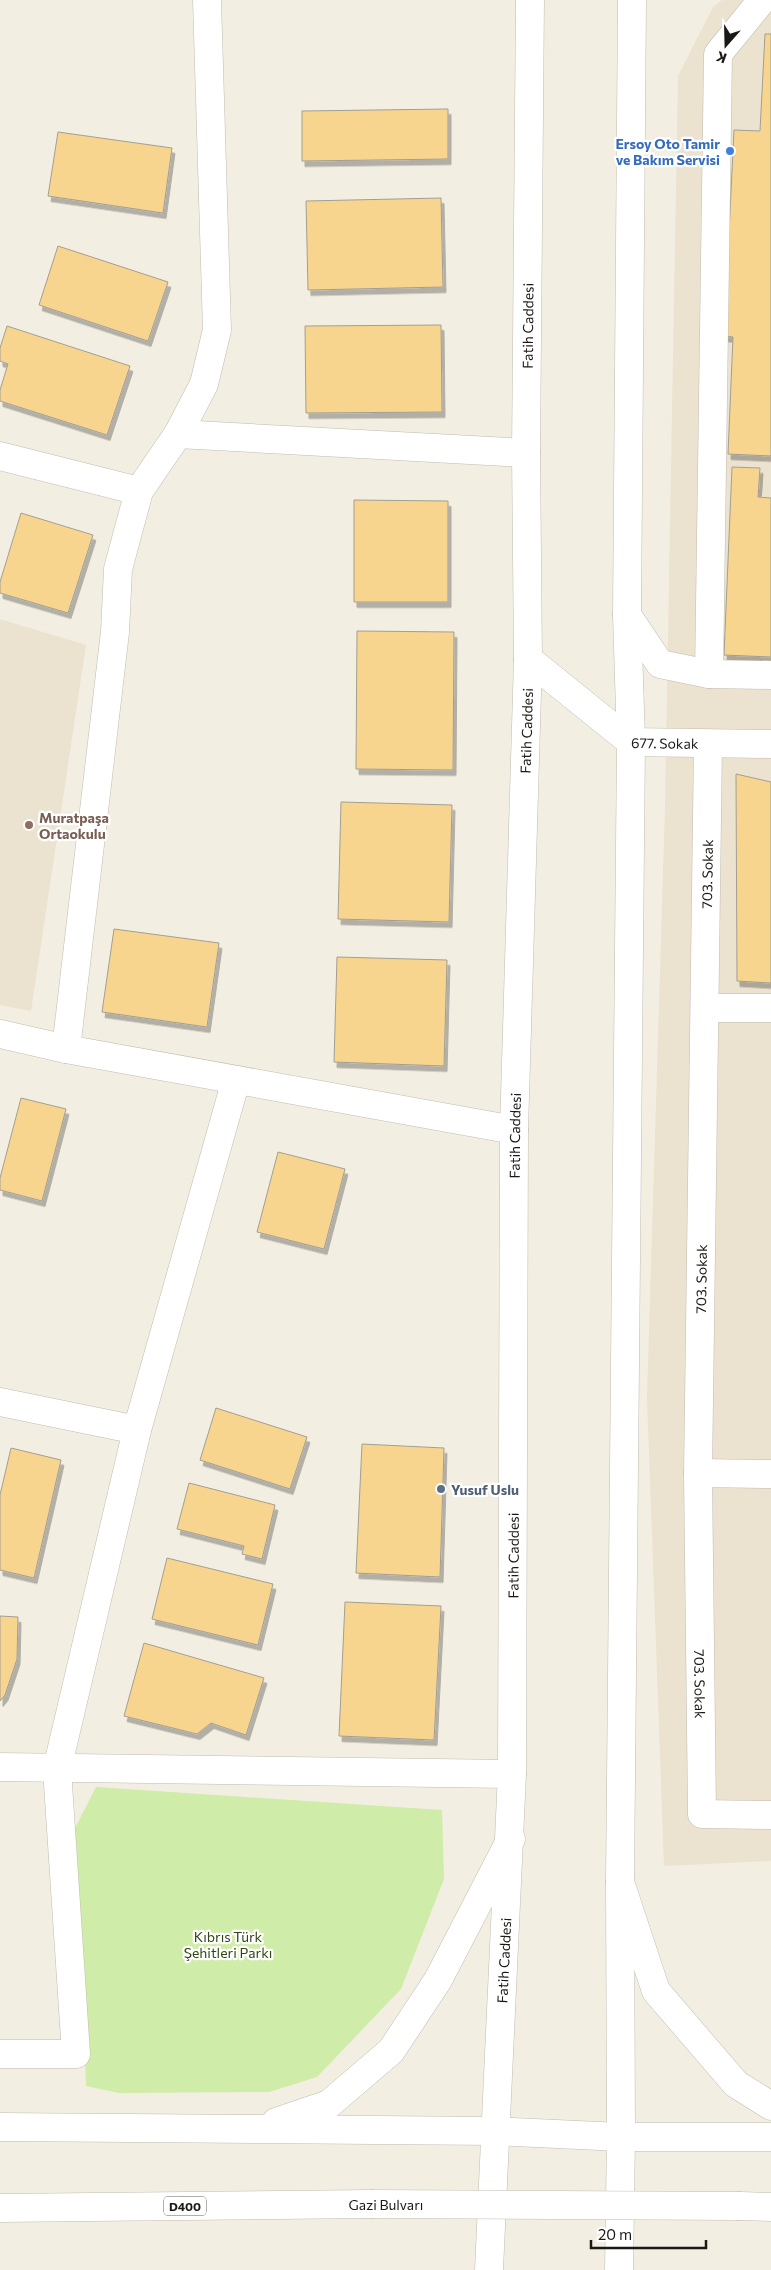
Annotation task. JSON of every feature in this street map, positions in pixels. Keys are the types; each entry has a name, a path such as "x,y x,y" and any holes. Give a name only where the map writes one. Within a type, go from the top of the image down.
{"main road":[{"path":"66,1049 115,632 118,569 139,490 178,434 204,384 218,330 207,0"},
{"name":"Fatih Caddesi","path":"489,2270 494,2131 511,1839 514,1130 528,659 526,453 530,0"},
{"path":"619,2270 621,2137 620,1882 631,742 627,615 632,0"},
{"path":"710,674 718,54 762,0"},
{"path":"178,434 526,453"},
{"path":"0,456 139,490"},
{"path":"627,615 660,664 710,674 771,675"},
{"name":"677. Sokak","path":"528,659 631,742 771,744"},
{"name":"703. Sokak","path":"708,744 706,1008 698,1473 702,1814 771,1815"},
{"path":"706,1008 771,1008"},
{"path":"0,1034 66,1049 514,1130"},
{"path":"0,2054 76,2054 57,1769 138,1430 236,1080"},
{"path":"0,1402 138,1430"},
{"path":"698,1473 771,1474"},
{"path":"0,1767 512,1774"},
{"path":"256,2129 329,2104 391,2051 438,1980 511,1839"},
{"path":"620,1882 656,1991 736,2084 771,2106"},
{"path":"0,2127 494,2131 621,2137 771,2137"},
{"name":"Gazi Bulvarı","path":"0,2208 370,2204 771,2207"}],"shaded area":[{"path":"722,0 771,0 771,1861 664,1866 647,1397 665,808 678,76 713,7"},
{"name":"Muratpaşa Ortaokulu","path":"0,619 86,645 31,1011 0,1005"}],"green space":[{"name":"Kıbrıs Türk Şehitleri Parkı","path":"96,1787 442,1810 444,1879 401,1989 317,2077 269,2092 119,2093 86,2086 78,1870 72,1834"}],"building":[{"path":"765,34 771,34 771,456 728,454 733,337 724,336 734,130 760,131"},
{"path":"448,109 448,159 302,161 302,111"},
{"path":"58,132 172,148 163,213 48,196"},
{"path":"441,198 443,287 308,290 306,201"},
{"path":"58,246 168,282 148,341 39,305"},
{"path":"441,325 442,412 306,413 305,326"},
{"path":"7,326 130,366 107,435 0,401 0,390 8,364 0,361 0,348"},
{"path":"732,467 760,468 758,497 771,498 771,657 724,655"},
{"path":"354,500 448,501 448,602 354,602"},
{"path":"21,513 93,535 68,613 0,593 0,582"},
{"path":"357,631 454,632 453,770 356,769"},
{"path":"736,774 771,782 771,983 737,981"},
{"path":"341,802 452,805 449,922 338,919"},
{"path":"114,929 219,943 207,1027 102,1012"},
{"path":"337,957 447,960 444,1066 334,1062"},
{"path":"21,1098 66,1109 42,1201 0,1190 0,1178"},
{"path":"278,1152 345,1169 324,1249 257,1232"},
{"path":"216,1408 307,1437 290,1489 200,1460"},
{"path":"362,1444 444,1448 440,1577 356,1573"},
{"path":"11,1448 61,1460 34,1578 0,1570 0,1495"},
{"path":"189,1483 275,1505 262,1559 242,1554 244,1546 177,1529"},
{"path":"167,1558 273,1584 258,1645 152,1619"},
{"path":"345,1602 441,1606 434,1740 339,1736"},
{"path":"0,1616 18,1617 17,1659 5,1695 0,1701"},
{"path":"144,1643 264,1678 246,1735 211,1723 197,1734 124,1716"}],"place":[{"name":"Ersoy Oto Tamir ve Bakım Servisi","path":"730,151"},
{"name":"Muratpaşa Ortaokulu","path":"29,825"},
{"name":"Yusuf Uslu","path":"441,1489"}]}
